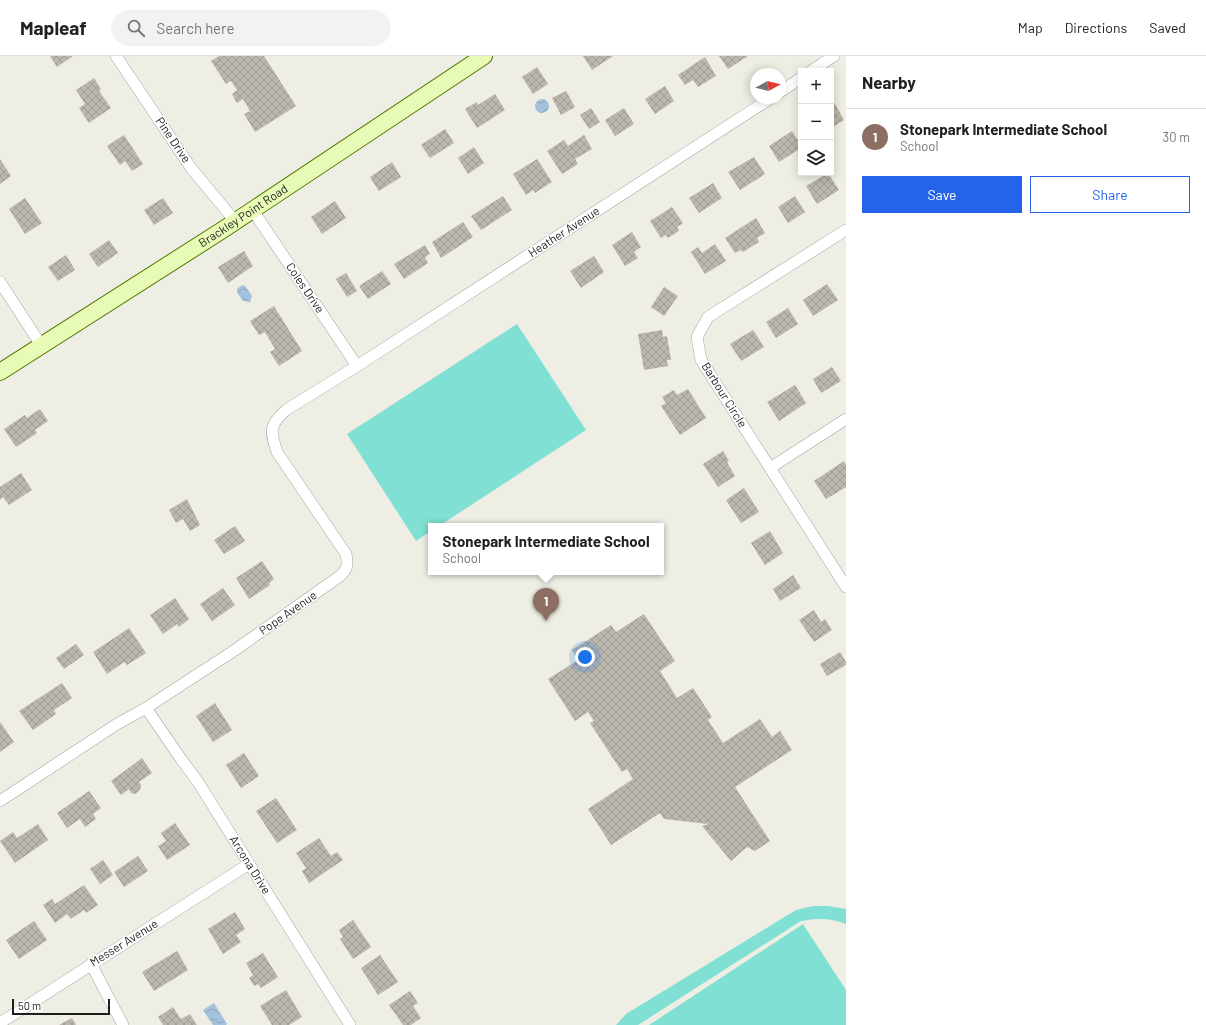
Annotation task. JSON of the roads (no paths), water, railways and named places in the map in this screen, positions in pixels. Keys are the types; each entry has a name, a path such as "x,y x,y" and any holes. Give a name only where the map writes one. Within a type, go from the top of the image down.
{"main road":[{"name":"Brackley Point Road","path":"0,372 235,221 484,56"}],"street":[{"name":"Pine Drive","path":"116,56 191,168 235,221"},
{"path":"816,68 834,56"},
{"path":"786,88 798,80"},
{"name":"Heather Avenue","path":"357,366 761,104"},
{"name":"Coles Drive","path":"252,209 357,366"},
{"name":"Barbour Circle","path":"846,230 708,317 697,337 701,360 846,587"},
{"path":"0,282 41,345"},
{"name":"Pope Avenue","path":"0,801 263,631 340,576 346,570 348,563 346,554 277,452 272,437 272,428 276,419 286,410 357,366"},
{"path":"770,468 846,419"},
{"name":"Arcona Drive","path":"146,708 198,782 350,1025"},
{"name":"Messer Avenue","path":"0,1023 249,864"},
{"path":"91,964 123,1025"}],"water":[{"path":"539,99 545,99 549,103 549,109 545,113 539,113 535,109 535,103"},
{"path":"242,285 245,286 252,296 250,302 243,301 237,292 237,289"},
{"path":"214,1003 227,1024 226,1025 213,1025 203,1010"}],"place":[{"name":"Stonepark Intermediate School","path":"546,621"}]}
